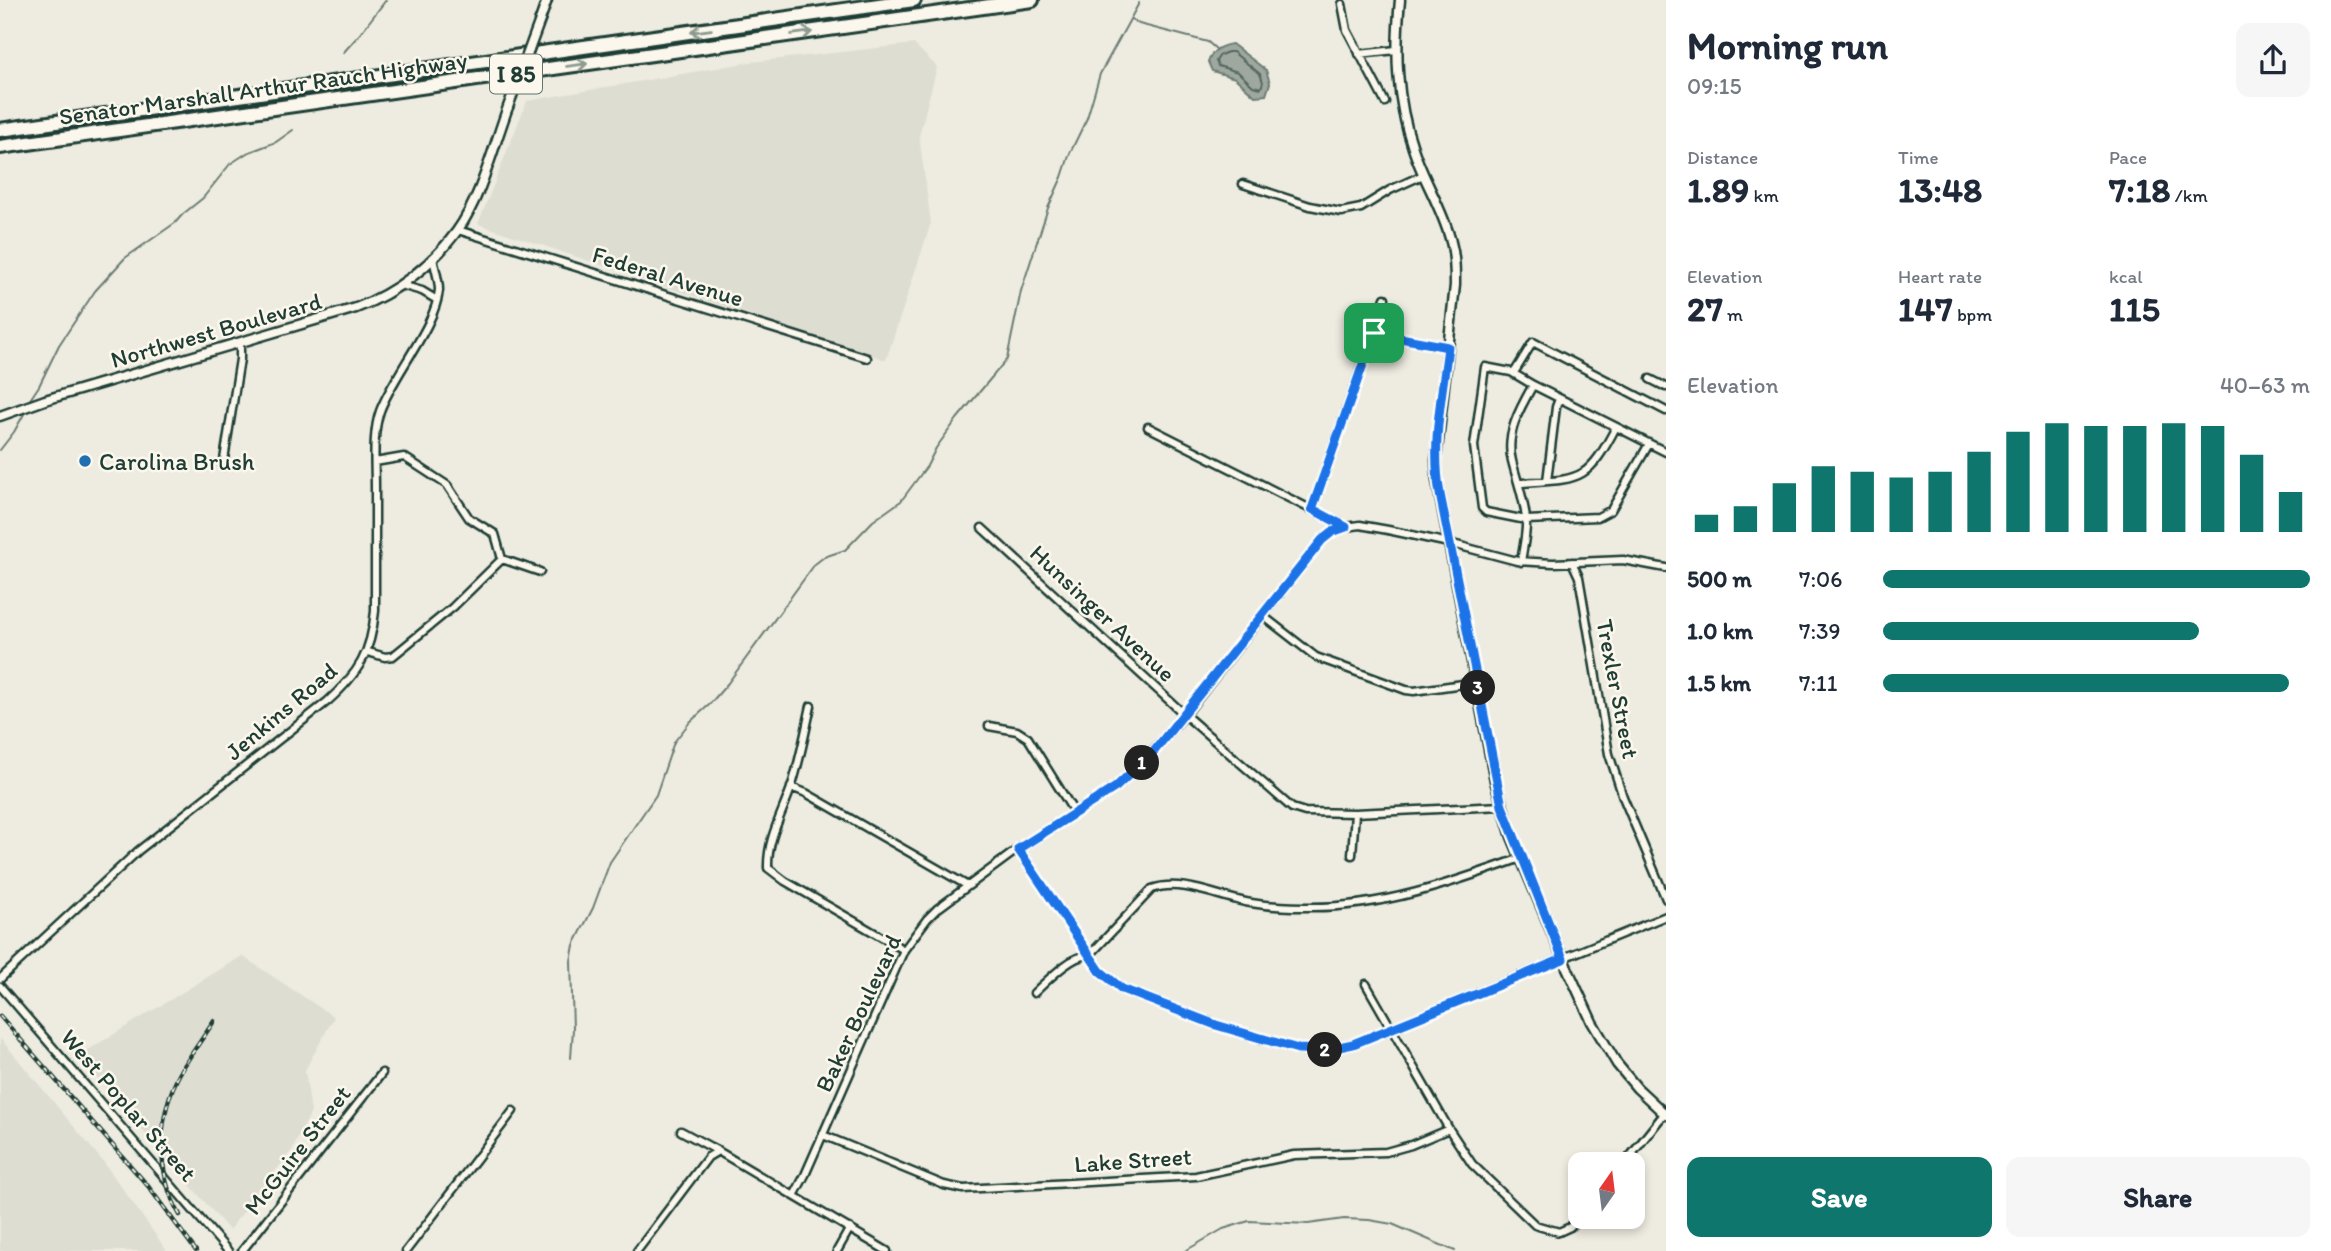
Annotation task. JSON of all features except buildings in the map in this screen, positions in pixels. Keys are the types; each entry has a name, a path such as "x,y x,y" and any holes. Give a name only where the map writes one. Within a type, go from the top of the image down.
{"highway":[{"name":"Senator Marshall Arthur Rauch Highway","path":"0,130 914,0"},
{"name":"Senator Marshall Arthur Rauch Highway","path":"0,147 1032,0"}],"street":[{"path":"401,285 422,291 437,300 439,289 433,258 458,230 475,196 547,0"},
{"path":"1400,0 1396,50 1407,130 1423,175 1447,228 1455,263 1455,285 1436,460 1502,806 1563,959 1592,1022 1611,1055 1637,1088 1665,1115 1634,1152"},
{"path":"1342,4 1347,30 1385,102"},
{"path":"1359,54 1396,50"},
{"path":"1243,184 1310,206 1341,212 1361,208 1390,190 1423,175"},
{"name":"Federal Avenue","path":"458,230 867,358"},
{"name":"Northwest Boulevard","path":"0,416 356,308 401,285 433,258"},
{"path":"1312,509 1385,298"},
{"name":"Jenkins Road","path":"0,979 138,852 328,701 350,678 368,652 375,611 375,462 380,412 437,300"},
{"path":"1374,333 1448,347"},
{"path":"1514,373 1533,342 1666,411"},
{"path":"223,466 238,373 240,343"},
{"path":"1649,444 1611,510 1598,517 1526,520 1486,512 1482,508 1474,446 1485,367 1514,373 1559,399 1666,452"},
{"path":"1650,379 1666,387"},
{"path":"1521,562 1526,520 1520,483 1511,458 1512,433 1515,416 1533,385"},
{"path":"1547,481 1559,399"},
{"path":"1148,427 1346,527 1360,525 1450,543 1521,562 1623,560 1666,568"},
{"path":"1520,483 1570,480 1595,464 1616,427"},
{"path":"375,462 404,457 447,485 469,518 495,534 502,559"},
{"name":"Baker Boulevard","path":"795,1194 904,950 927,919 1018,849 1116,787 1155,750 1185,715 1322,540 1332,532 1346,527"},
{"name":"Hunsinger Avenue","path":"982,528 1185,715 1292,808 1305,813 1355,813 1502,806"},
{"path":"502,559 540,572"},
{"path":"368,652 385,657 393,656 453,607 502,559"},
{"name":"Trexler Street","path":"1572,562 1579,577 1609,754 1623,797 1666,898"},
{"path":"1262,615 1316,657 1406,690 1477,682"},
{"path":"811,706 791,787 773,835 768,868 785,881 904,950"},
{"path":"989,726 1017,731 1028,738 1074,812"},
{"path":"791,787 968,886"},
{"path":"1352,855 1355,813"},
{"path":"1018,849 1103,975 1128,992 1216,1025 1298,1049 1325,1050 1341,1047 1666,916"},
{"path":"1089,956 1152,889 1162,885 1249,903 1276,906 1342,906 1455,883 1521,858"},
{"path":"1034,993 1074,959 1082,955 1089,956"},
{"path":"1366,984 1472,1164 1535,1225 1559,1231 1568,1228"},
{"name":"West Poplar Street","path":"0,985 228,1251"},
{"name":"McGuire Street","path":"242,1251 382,1073"},
{"path":"405,1251 513,1111"},
{"name":"Lake Street","path":"823,1135 944,1185 963,1189 1196,1176 1294,1155 1386,1152 1449,1129"},
{"path":"681,1131 795,1194 887,1251"},
{"path":"637,1251 708,1157 718,1151"},
{"path":"837,1251 850,1228"}],"shaded area":[{"path":"914,44 937,67 919,136 931,223 886,360 478,224 527,101 751,62"},
{"path":"242,956 334,1017 305,1070 311,1112 292,1150 229,1230 78,1056"},
{"path":"0,1038 105,1164 167,1251 0,1251"}],"water":[{"path":"1232,44 1266,70 1270,83 1266,95 1255,96 1235,78 1212,71 1208,62 1212,54 1220,47"}],"waterway":[{"path":"343,53 386,0"},
{"path":"571,1058 571,961 574,945 593,908 610,862 656,795 674,742 728,683 815,564 824,557 845,550 873,521 901,501 957,419 1007,359 1021,291 1048,208 1087,118 1100,74 1139,3"},
{"path":"1131,19 1139,24 1208,42 1217,50"},
{"path":"29,401 59,345 95,291 125,258 175,223 203,198 230,164 247,153 276,142 293,130"},
{"path":"0,450 24,414"},
{"path":"1185,1251 1223,1229 1249,1221 1308,1224 1344,1219 1392,1224 1455,1251"}],"railway":[{"path":"0,1016 148,1186 196,1251"},
{"path":"180,1215 166,1180 163,1162 162,1143 167,1106 181,1071 214,1021"}],"place":[{"name":"Carolina Brush","path":"85,461"}],"route":[{"path":"1374,333 1448,347 1437,428 1437,481 1495,781 1512,837 1563,959 1353,1044 1325,1050 1298,1049 1216,1025 1128,992 1112,982 1103,975 1089,956 1018,849 1116,787 1140,765 1185,715 1322,540 1332,532 1346,527 1312,509 1374,333"}]}
